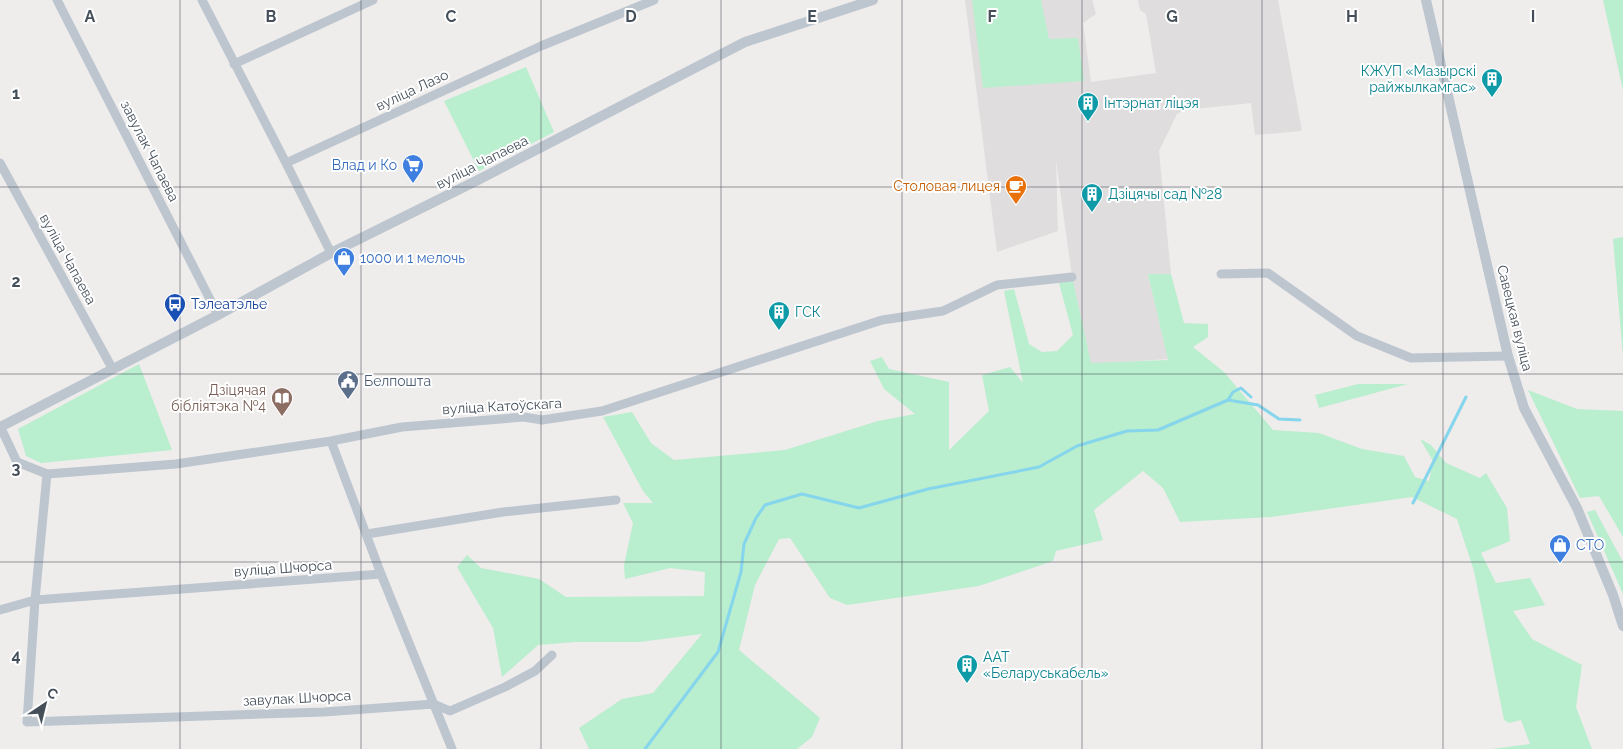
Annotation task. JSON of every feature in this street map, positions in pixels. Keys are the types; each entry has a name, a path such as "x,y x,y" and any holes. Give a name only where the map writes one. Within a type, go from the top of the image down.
{"street":[{"name":"завулак Чапаева","path":"57,0 218,315"},
{"path":"202,0 331,253"},
{"path":"234,64 373,0"},
{"name":"вуліца Лазо","path":"286,164 541,46 654,0"},
{"name":"вуліца Чапаева","path":"0,426 218,315 331,253 745,42 873,0"},
{"name":"Савецкая вуліца","path":"1426,0 1508,356 1524,408 1577,508 1613,595 1623,626"},
{"name":"вуліца Чапаева","path":"0,164 112,368"},
{"path":"1222,274 1268,273 1357,336 1411,358 1508,356"},
{"name":"вуліца Катоўскага","path":"0,426 17,462 46,474 176,464 332,440 402,427 524,417 542,420 602,411 882,320 943,311 997,285 1072,277"},
{"path":"332,440 381,574 452,749"},
{"path":"35,600 46,474"},
{"path":"367,534 503,512 616,500"},
{"name":"вуліца Шчорса","path":"0,610 35,600 381,574"},
{"name":"завулак Шчорса","path":"35,600 27,722 324,712 434,704 450,711 505,687 535,671 552,655"}],"shaded area":[{"path":"965,0 1092,0 1096,14 1083,23 1091,82 1156,73 1146,14 1140,10 1138,0 1278,0 1302,131 1255,135 1251,103 1186,110 1177,114 1159,151 1171,274 1148,274 1168,359 1091,364 1072,277 1056,160 1058,231 997,252"}],"green space":[{"path":"972,0 1041,0 1049,39 1078,38 1084,81 983,88"},
{"path":"1603,0 1623,0 1623,90"},
{"path":"526,67 554,132 479,171 444,101"},
{"path":"1623,237 1623,356 1613,239"},
{"path":"1148,274 1171,274 1184,323 1208,324 1208,337 1193,347 1224,372 1273,430 1319,433 1362,449 1404,456 1415,477 1429,481 1433,461 1420,439 1431,445 1446,463 1480,478 1486,473 1507,508 1510,541 1481,553 1496,583 1530,578 1545,605 1513,611 1532,639 1582,665 1576,707 1592,749 1492,749 1530,744 1521,720 1509,723 1504,720 1474,571 1457,519 1412,497 1271,517 1180,522 1163,488 1143,471 1094,510 1103,540 1056,551 1053,561 979,586 847,605 830,598 790,538 779,539 755,585 739,650 820,718 812,737 797,749 589,749 579,728 622,699 653,693 702,634 639,642 576,642 538,645 502,677 493,628 457,567 467,555 481,568 539,579 566,597 704,596 705,572 670,568 625,579 624,565 633,523 623,503 653,503 643,491 603,417 632,412 651,443 674,460 785,450 878,421 915,414 884,389 870,361 882,357 889,369 949,382 949,450 989,411 982,375 1010,367 1023,383 1004,291 1014,289 1029,344 1042,352 1057,351 1073,335 1059,283 1073,281 1091,363 1168,360"},
{"path":"139,364 172,450 41,463 26,456 18,429"},
{"path":"1358,384 1408,384 1319,408 1315,395"},
{"path":"1528,390 1577,409 1623,411 1623,537 1599,496 1580,498"},
{"path":"1595,510 1623,562 1623,594 1587,512"}],"waterway":[{"path":"1228,400 1233,392 1241,388 1251,397"},
{"path":"1413,503 1466,397"},
{"path":"645,749 718,652 741,572 744,544 756,518 765,505 802,494 859,508 928,489 1039,467 1077,446 1127,431 1158,430 1228,400 1258,405 1279,419 1300,420"}],"place":[{"name":"КЖУП «Мазырскі райжылкамгас»","path":"1492,98"},
{"name":"Інтэрнат ліцэя","path":"1088,122"},
{"name":"Влад и Ко","path":"413,184"},
{"name":"Столовая лицея","path":"1016,205"},
{"name":"Дзіцячы сад №28","path":"1092,213"},
{"name":"1000 и 1 мелочь","path":"344,277"},
{"name":"Тэлеатэлье","path":"175,323"},
{"name":"ГСК","path":"779,331"},
{"name":"Белпошта","path":"348,400"},
{"name":"Дзіцячая бібліятэка №4","path":"282,417"},
{"name":"СТО","path":"1560,564"},
{"name":"ААТ «Беларуськабель»","path":"967,684"}]}
